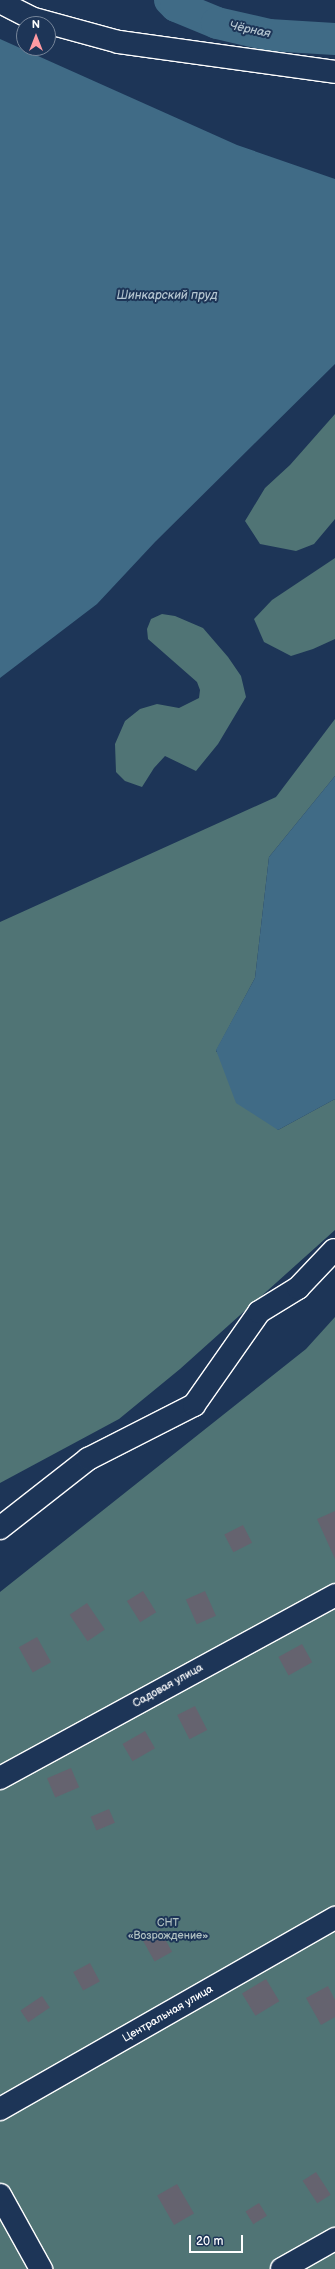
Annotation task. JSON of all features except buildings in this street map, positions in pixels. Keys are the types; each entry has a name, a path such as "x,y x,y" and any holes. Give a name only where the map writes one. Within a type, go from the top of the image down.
{"street":[{"path":"0,2 31,18 119,42 335,72"},
{"path":"0,1528 88,1459 194,1405 259,1312 298,1288 334,1250"},
{"name":"Садовая улица","path":"0,1778 335,1595"},
{"name":"Центральная улица","path":"0,2109 335,1918"},
{"path":"0,2195 40,2269"},
{"path":"282,2269 335,2239"}],"green space":[{"path":"335,414 335,519 314,544 296,551 260,544 245,521 265,488 290,465"},
{"path":"335,558 335,639 313,649 291,656 264,642 254,619 272,600"},
{"path":"162,614 175,616 203,628 228,657 241,676 246,697 218,744 196,771 165,756 154,768 142,787 125,781 116,772 115,744 125,721 140,709 157,704 179,708 199,698 200,690 197,682 148,639 147,629 151,619"},
{"path":"335,719 335,776 269,857 255,978 216,1051 278,1130 335,1099 335,1230 180,1369 119,1419 0,1483 0,922 276,797"},
{"name":"СНТ «Возрождение»","path":"335,1317 335,2269 0,2269 0,1592 306,1349"}],"water":[{"name":"Шинкарский пруд","path":"0,39 16,46 16,56 38,56 237,145 335,179 335,364 155,542 97,604 0,678"},
{"path":"335,776 335,1099 278,1130 236,1103 216,1050 255,978 269,857"}],"waterway":[{"name":"Чёрная","path":"170,0 176,6 217,23 269,35 335,39"}]}
